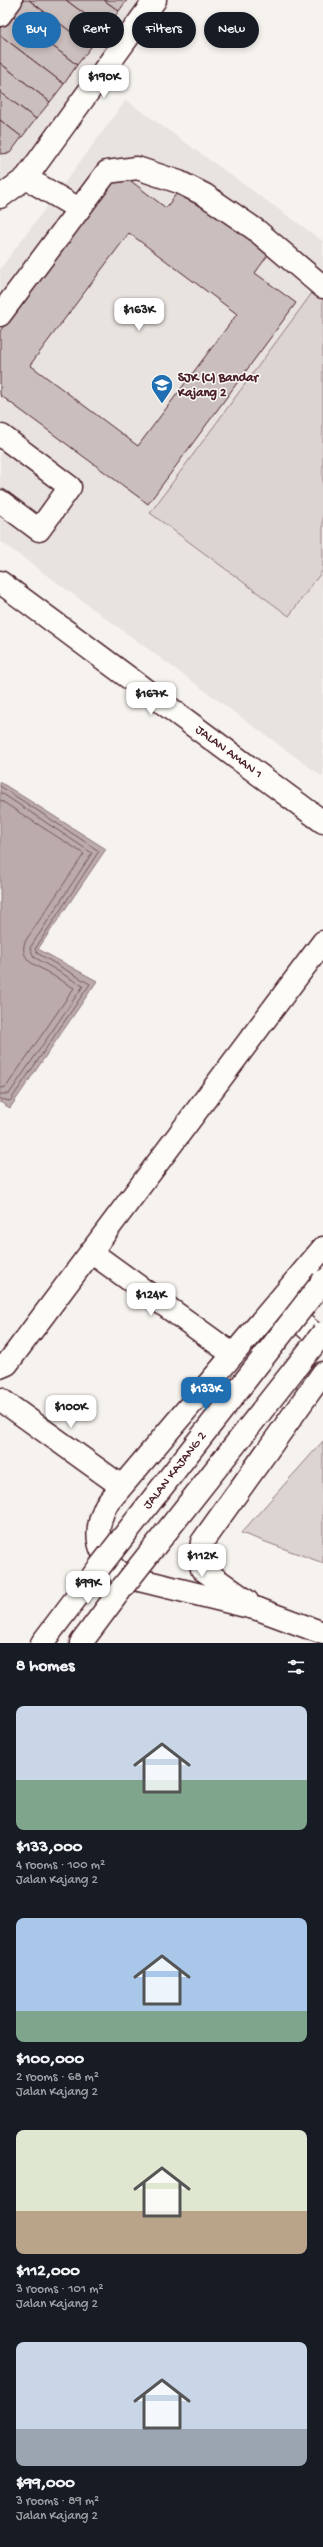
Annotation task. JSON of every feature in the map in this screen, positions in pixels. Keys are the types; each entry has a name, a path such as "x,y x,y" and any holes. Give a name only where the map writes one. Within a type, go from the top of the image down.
{"main road":[{"path":"0,15 11,0"},
{"path":"0,197 26,178 155,0"},
{"path":"0,315 106,172 137,168 178,182 205,194 256,230 323,287"},
{"path":"26,178 79,209"},
{"path":"0,501 39,530 70,487 1,436"},
{"name":"JALAN AMAN 1","path":"0,582 323,822"},
{"path":"0,1367 7,1364 323,942"},
{"path":"323,1248 106,1505 99,1519 97,1536 101,1552 110,1566 123,1576 138,1581 258,1609 323,1633"},
{"path":"91,1252 232,1354"},
{"path":"301,1274 294,1303 300,1321 310,1332 323,1338"},
{"name":"JALAN KAJANG 2","path":"42,1643 323,1281"},
{"path":"81,1643 323,1333"},
{"path":"258,1609 202,1568 200,1555 202,1542 323,1373"},
{"path":"0,1399 121,1486"}],"shaded area":[{"path":"0,0 144,0 135,12 132,12 132,16 124,27 124,12 69,12 69,48 109,48 20,168 0,185"},
{"name":"SJK (C) Bandar Kajang 2","path":"126,100 323,241 323,777 0,541 0,269"},
{"path":"315,289 323,295 323,570 289,616 150,513"},
{"path":"323,1441 323,1563 241,1533"}],"water":[{"path":"0,782 106,849 38,949 97,981 10,1108 0,1102"}],"building":[{"path":"22,0 29,0 45,12 13,12"},
{"path":"29,0 66,0 82,12 69,12 69,30 61,24 61,12 45,12"},
{"path":"66,0 104,0 119,11 118,12 82,12"},
{"path":"104,0 127,0 119,11"},
{"path":"11,14 12,15 12,44 0,35 0,28"},
{"path":"61,24 69,30 69,48 90,48 77,65 55,48 61,48"},
{"path":"0,35 12,44 12,48 17,48 64,84 50,102 0,63"},
{"path":"17,48 55,48 77,65 64,84"},
{"path":"0,63 50,102 36,119 0,92"},
{"path":"0,92 36,119 22,137 0,120"},
{"path":"0,120 22,137 10,153 0,154"},
{"path":"118,171 166,208 181,187 270,252 255,273 296,303 148,504 0,395 0,331","holes":["129,233 237,314 138,446 30,365"]}],"place":[{"name":"SJK (C) Bandar Kajang 2","path":"162,404"}]}
